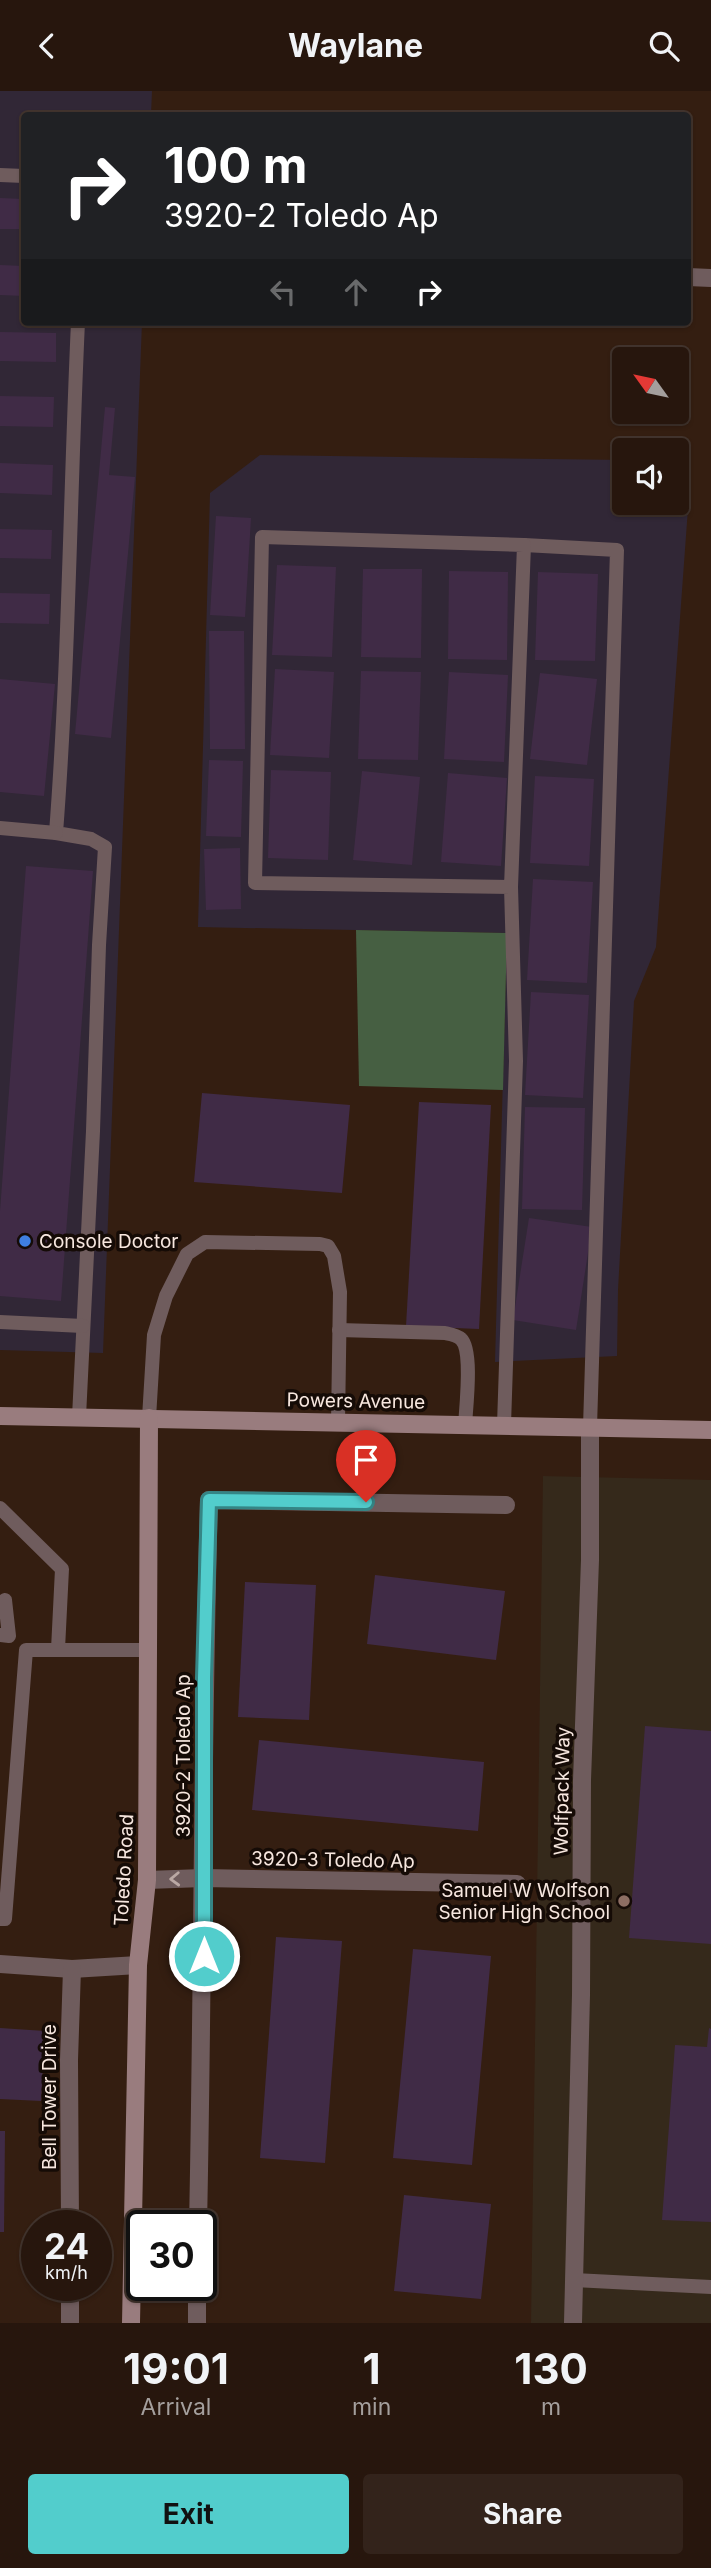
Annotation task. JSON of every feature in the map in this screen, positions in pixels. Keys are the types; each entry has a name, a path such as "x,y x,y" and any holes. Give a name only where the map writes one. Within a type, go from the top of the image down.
{"street":[{"path":"691,277 711,278"},
{"name":"Powers Avenue","path":"0,1416 711,1430"},
{"name":"Toledo Road","path":"131,2323 138,1965 148,1880 149,1418"},
{"name":"Wolfpack Way","path":"573,2323 581,1995 582,1780 590,1560 590,1427"},
{"name":"3920-2 Toledo Ap","path":"198,2210 204,1678 209,1500 506,1505"},
{"name":"3920-3 Toledo Ap","path":"148,1880 203,1878 517,1884"},
{"path":"0,1964 72,1969 138,1965"},
{"name":"Bell Tower Drive","path":"70,2210 69,2060 72,1969"},
{"path":"70,2301 70,2323"},
{"path":"197,2301 197,2323"}],"lane":[{"path":"0,175 21,176"},
{"path":"56,833 65,725 70,493 78,326"},
{"path":"511,887 255,883 262,537 617,549 594,1371 590,1427"},
{"path":"504,1425 516,1061 511,887 524,545"},
{"path":"0,828 91,839 105,847 79,1417"},
{"path":"149,1418 154,1335 166,1296 187,1254 205,1242 320,1244 328,1246 334,1256 340,1292 338,1422"},
{"path":"0,1322 83,1326"},
{"path":"339,1330 444,1333 461,1339 466,1347 466,1425"},
{"path":"0,1508 62,1569 58,1649"},
{"path":"5,1600 4,1635 26,1650 148,1650"},
{"path":"0,1919 5,1919 26,1650"},
{"path":"575,2280 711,2287"}],"shaded area":[{"path":"0,91 152,91 151,112 21,112 21,326 142,326 103,1353 0,1350"},
{"path":"260,455 612,460 612,515 688,515 656,947 634,1001 618,1290 617,1356 495,1362 507,933 198,927 210,493"},
{"name":"Samuel W Wolfson Senior High School","path":"543,1476 711,1480 711,2323 531,2323"}],"green space":[{"path":"356,930 507,933 503,1090 359,1086"}],"building":[{"path":"0,198 21,199 21,229 0,229"},
{"path":"0,265 21,266 21,296 0,295"},
{"path":"0,332 56,333 56,362 0,361"},
{"path":"0,396 54,397 53,427 0,426"},
{"path":"105,407 115,408 109,475 135,477 111,738 75,734"},
{"path":"0,463 53,465 52,495 0,493"},
{"path":"216,516 251,518 245,617 210,615"},
{"path":"0,529 52,530 51,559 0,558"},
{"path":"277,565 336,567 332,657 272,655"},
{"path":"363,569 422,569 421,658 361,657"},
{"path":"449,571 508,572 507,660 448,659"},
{"path":"538,572 598,574 595,661 535,660"},
{"path":"0,593 50,594 49,624 0,623"},
{"path":"209,631 244,631 245,749 210,749"},
{"path":"275,669 334,672 329,758 270,755"},
{"path":"361,671 421,672 418,760 358,759"},
{"path":"449,672 508,675 504,762 444,759"},
{"path":"540,673 597,679 587,765 530,759"},
{"path":"0,679 55,684 44,796 0,792"},
{"path":"209,760 243,761 241,837 206,836"},
{"path":"271,770 331,772 328,860 268,858"},
{"path":"362,771 420,777 412,865 353,860"},
{"path":"448,773 507,778 501,866 441,862"},
{"path":"535,776 594,779 589,866 530,863"},
{"path":"240,848 241,909 206,910 204,849"},
{"path":"26,866 93,871 61,1301 0,1296 0,1211"},
{"path":"533,879 593,882 587,983 527,980"},
{"path":"531,992 589,995 583,1098 525,1095"},
{"path":"202,1093 350,1105 342,1193 194,1182"},
{"path":"419,1102 491,1105 479,1329 406,1326"},
{"path":"525,1107 585,1108 582,1210 522,1209"},
{"path":"529,1218 592,1227 576,1330 513,1320"},
{"path":"375,1575 505,1591 496,1660 367,1644"},
{"path":"245,1582 316,1585 309,1720 238,1717"},
{"path":"645,1726 711,1731 711,1944 629,1938"},
{"path":"259,1740 484,1762 478,1831 252,1810"},
{"path":"276,1937 342,1941 325,2163 260,2158"},
{"path":"413,1949 491,1956 472,2165 393,2158"},
{"path":"0,2028 45,2031 41,2101 0,2099"},
{"path":"709,2028 711,2222 662,2220 675,2045 707,2047"},
{"path":"0,2131 5,2131 4,2232 0,2232"},
{"path":"404,2195 491,2204 481,2299 394,2291"}],"place":[{"name":"Console Doctor","path":"25,1241"},
{"name":"Samuel W Wolfson Senior High School","path":"624,1901"}],"route":[{"path":"204,1956 204,1678 209,1500 366,1502"}]}
